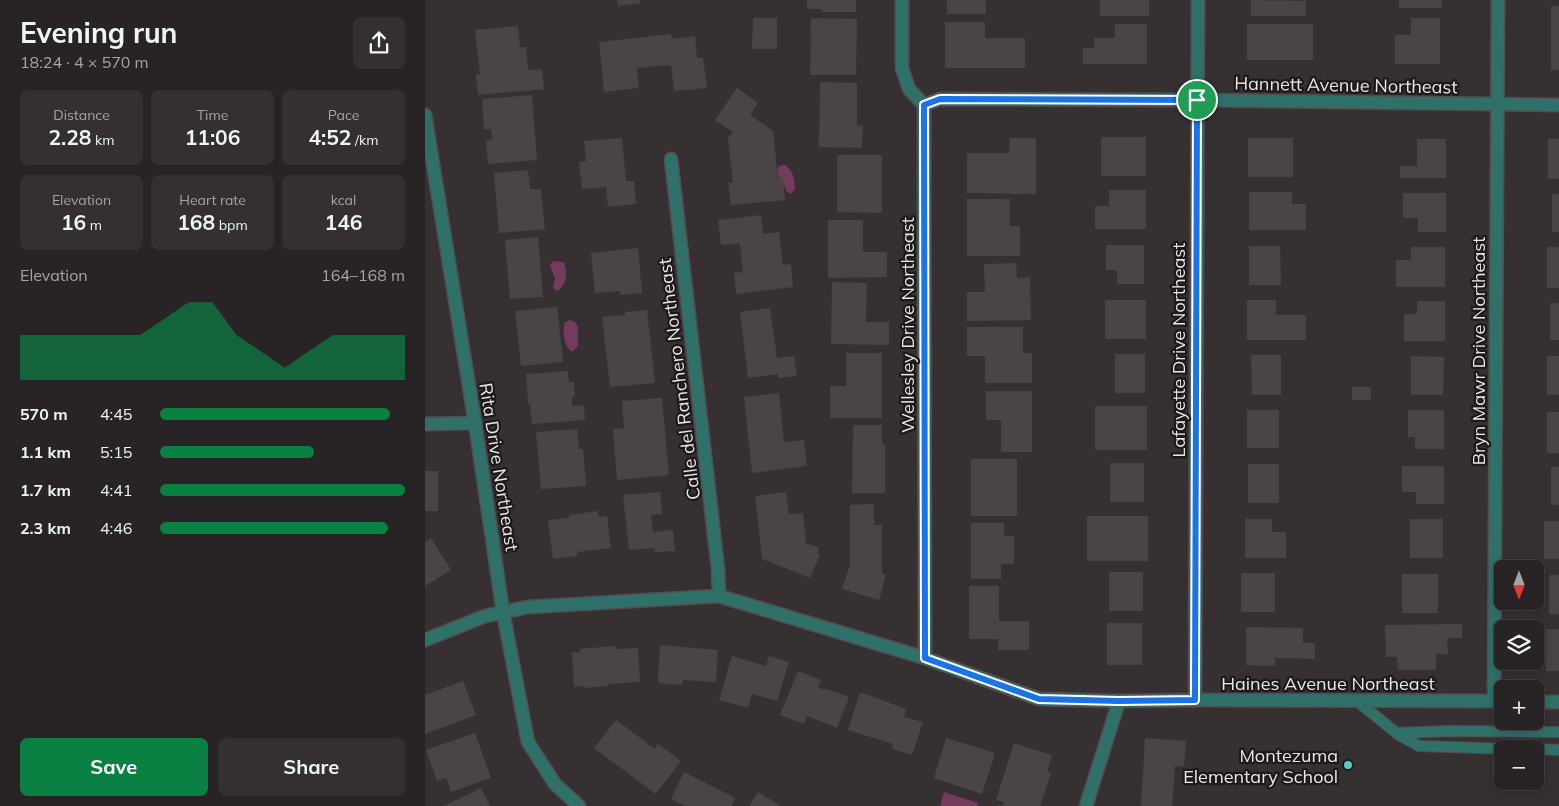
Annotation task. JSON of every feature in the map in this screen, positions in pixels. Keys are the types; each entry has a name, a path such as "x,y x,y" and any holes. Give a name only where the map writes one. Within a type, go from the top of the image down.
{"street":[{"path":"902,0 902,68 909,89 924,105"},
{"name":"Lafayette Drive Northeast","path":"1195,700 1198,0"},
{"name":"Bryn Mawr Drive Northeast","path":"1497,0 1498,680"},
{"name":"Hannett Avenue Northeast","path":"924,105 940,99 1559,105"},
{"name":"Wellesley Drive Northeast","path":"924,105 925,658"},
{"name":"Rita Drive Northeast","path":"425,115 431,184 475,423 503,612 528,742 555,784 579,806"},
{"name":"Calle del Ranchero Northeast","path":"671,159 718,569 719,596"},
{"path":"425,424 475,423"},
{"name":"Haines Avenue Northeast","path":"425,640 485,616 529,607 719,596 925,658 1039,699 1119,701 1494,701"},
{"path":"1086,806 1119,701"},
{"path":"1544,702 1559,702"}],"lane":[{"path":"1357,701 1397,733 1419,746 1494,748"},
{"path":"1397,733 1451,731 1559,732"},
{"path":"1544,749 1559,750"}],"shaded area":[{"path":"784,165 790,169 794,179 795,189 791,194 786,191 776,172 779,166"},
{"path":"552,262 564,263 566,274 563,286 557,291 553,288 555,279 550,265"},
{"path":"570,320 575,322 578,327 578,346 573,351 567,346 564,334 565,322"},
{"path":"944,792 978,803 977,806 940,806"}],"building":[{"path":"617,0 640,0 641,3 618,6"},
{"path":"807,0 856,0 856,12 822,12 822,9 807,9"},
{"path":"947,0 986,0 986,14 947,14"},
{"path":"1100,0 1149,0 1149,16 1100,16"},
{"path":"1251,0 1306,1 1306,16 1251,16"},
{"path":"1399,0 1442,0 1442,8 1399,8"},
{"path":"1551,6 1559,6 1559,70 1551,70"},
{"path":"753,18 777,18 777,49 752,49"},
{"path":"811,18 857,19 856,75 810,75"},
{"path":"1411,18 1440,18 1440,64 1395,64 1395,35 1411,35"},
{"path":"945,22 985,22 985,38 1025,38 1025,68 945,68"},
{"path":"1115,24 1147,24 1147,64 1083,64 1083,48 1094,48 1094,38 1115,38"},
{"path":"1247,24 1313,24 1313,60 1247,60"},
{"path":"518,26 520,47 526,47 528,70 542,69 544,89 478,95 476,74 480,74 475,30"},
{"path":"671,34 672,39 695,36 697,58 703,58 707,88 674,91 671,65 637,68 639,88 604,92 599,42"},
{"path":"820,82 857,83 857,125 863,126 862,148 819,147"},
{"path":"737,88 758,103 750,115 773,131 778,178 783,178 785,200 731,205 728,183 733,183 728,138 733,132 715,120"},
{"path":"532,95 537,160 488,164 486,141 492,140 491,129 484,129 482,99"},
{"path":"1101,137 1146,137 1146,176 1101,176"},
{"path":"622,138 626,181 634,181 636,204 608,207 606,187 582,189 579,162 586,161 584,141"},
{"path":"1010,138 1036,138 1036,194 967,193 967,153 1009,153"},
{"path":"1248,138 1293,138 1293,177 1248,177"},
{"path":"1417,139 1446,139 1446,178 1400,178 1400,166 1417,166"},
{"path":"1548,139 1559,139 1559,179 1548,179"},
{"path":"837,155 882,155 882,213 837,212"},
{"path":"528,170 530,189 541,189 545,229 499,233 494,173"},
{"path":"1109,190 1146,190 1146,229 1095,229 1095,206 1109,206"},
{"path":"1249,192 1292,192 1292,204 1306,204 1306,230 1249,230"},
{"path":"1403,193 1446,193 1446,232 1418,232 1418,218 1403,218"},
{"path":"1552,194 1559,194 1559,232 1552,232"},
{"path":"967,199 1010,199 1010,226 1020,226 1020,256 967,256"},
{"path":"761,215 763,234 779,232 783,265 791,264 793,287 736,294 734,273 743,272 740,243 721,245 718,220"},
{"path":"828,220 863,220 863,252 887,252 887,277 828,278"},
{"path":"538,237 543,297 510,299 505,240"},
{"path":"1106,245 1144,245 1144,284 1117,284 1117,270 1106,270"},
{"path":"1249,246 1280,246 1281,285 1249,285"},
{"path":"1411,247 1445,247 1445,287 1396,287 1396,260 1411,260"},
{"path":"1547,247 1559,247 1559,288 1547,288"},
{"path":"638,248 642,293 621,295 620,291 595,293 591,253"},
{"path":"1016,263 1017,278 1030,277 1031,320 967,321 967,292 985,292 984,264"},
{"path":"832,282 867,283 866,322 889,322 889,345 831,344"},
{"path":"1105,300 1146,300 1146,339 1105,339"},
{"path":"1247,300 1276,300 1276,315 1306,315 1306,340 1247,340"},
{"path":"1417,301 1445,301 1445,341 1404,341 1404,314 1417,314"},
{"path":"1550,303 1559,303 1559,340 1550,340"},
{"path":"557,307 563,362 521,366 515,311"},
{"path":"770,308 777,358 794,356 797,376 778,378 778,374 748,378 740,312"},
{"path":"647,310 655,383 610,387 602,317 625,315 625,312"},
{"path":"967,327 1023,327 1023,353 1032,353 1032,383 985,383 985,356 967,356"},
{"path":"846,353 882,353 882,418 830,418 830,386 846,386"},
{"path":"1115,354 1145,354 1145,393 1115,393"},
{"path":"1251,355 1281,355 1281,395 1252,395"},
{"path":"1411,356 1444,357 1443,395 1411,395"},
{"path":"1547,356 1559,356 1559,395 1547,395"},
{"path":"568,371 569,382 574,382 575,397 572,397 572,406 584,405 585,420 532,424 530,404 528,404 526,374"},
{"path":"1352,387 1371,387 1371,400 1352,400"},
{"path":"986,391 1032,391 1032,452 1001,452 1001,420 986,420"},
{"path":"779,393 784,442 804,440 807,466 752,473 744,397"},
{"path":"662,398 669,475 617,480 613,429 624,428 622,401"},
{"path":"1095,406 1147,406 1147,450 1095,450"},
{"path":"1247,410 1279,410 1279,448 1247,448"},
{"path":"1408,410 1444,410 1444,449 1415,449 1415,437 1408,437"},
{"path":"1547,412 1559,412 1559,453 1547,453"},
{"path":"853,425 882,425 882,445 885,445 885,493 852,493"},
{"path":"577,429 579,449 583,449 586,486 541,489 536,432"},
{"path":"971,459 1017,459 1017,516 971,516"},
{"path":"1110,463 1144,463 1144,502 1110,502"},
{"path":"1248,464 1279,464 1279,503 1248,503"},
{"path":"1402,466 1444,466 1444,504 1416,504 1416,492 1402,492"},
{"path":"1551,467 1559,467 1559,505 1551,505"},
{"path":"425,471 438,471 438,511 425,511"},
{"path":"660,492 662,514 651,515 653,532 673,530 675,551 655,552 655,548 629,550 623,495"},
{"path":"786,492 789,514 803,513 806,543 819,548 817,554 820,555 810,578 762,559 755,496"},
{"path":"874,504 874,525 882,525 882,573 886,575 879,600 842,589 850,564 850,505"},
{"path":"598,511 598,517 607,516 611,548 577,552 577,556 553,559 548,520 569,518 569,515"},
{"path":"1087,516 1148,516 1148,561 1087,561"},
{"path":"1245,519 1272,519 1272,532 1286,532 1286,558 1245,558"},
{"path":"1410,519 1443,519 1443,558 1410,558"},
{"path":"1544,521 1559,521 1559,559 1544,559"},
{"path":"971,523 1004,523 1004,536 1014,536 1014,564 1001,564 1001,579 971,579"},
{"path":"431,538 451,570 425,586 425,542"},
{"path":"1109,572 1143,572 1143,611 1109,611"},
{"path":"1241,573 1275,573 1275,612 1241,612"},
{"path":"1402,574 1438,574 1438,613 1402,613"},
{"path":"1549,575 1559,575 1559,614 1549,614"},
{"path":"969,586 999,586 999,621 1029,621 1029,650 998,650 998,639 969,639"},
{"path":"1107,623 1142,623 1142,665 1107,665"},
{"path":"1462,624 1462,638 1447,638 1448,654 1436,654 1436,670 1398,670 1397,657 1386,657 1385,625"},
{"path":"1246,627 1303,628 1303,643 1315,643 1315,659 1275,658 1275,666 1246,665"},
{"path":"1546,629 1559,629 1559,671 1546,671"},
{"path":"660,645 718,650 716,682 683,680 682,685 658,683"},
{"path":"615,646 615,649 638,648 640,682 585,688 585,686 574,687 572,653 580,652 579,649"},
{"path":"732,656 766,666 769,656 789,662 777,701 752,694 748,708 719,700"},
{"path":"798,671 821,680 818,687 823,690 824,688 849,697 837,728 807,716 804,724 780,715"},
{"path":"463,681 476,715 425,734 425,695"},
{"path":"860,692 906,709 904,717 923,722 912,755 892,749 893,744 848,730"},
{"path":"616,720 655,749 658,744 681,761 656,794 594,748"},
{"path":"475,733 491,778 451,792 446,778 437,781 426,750"},
{"path":"946,738 995,753 982,794 934,778"},
{"path":"1145,738 1186,741 1184,767 1175,766 1172,806 1141,806"},
{"path":"1014,743 1052,755 1047,772 1051,773 1040,806 1003,806 1004,802 996,800"},
{"path":"684,772 735,798 731,806 685,806 671,799"},
{"path":"481,788 490,806 444,806"},
{"path":"758,792 781,806 749,806"}],"place":[{"name":"Montezuma Elementary School","path":"1348,765"}],"route":[{"path":"940,99 1197,100 1195,700 1039,699 925,658 924,105 940,99"}]}
